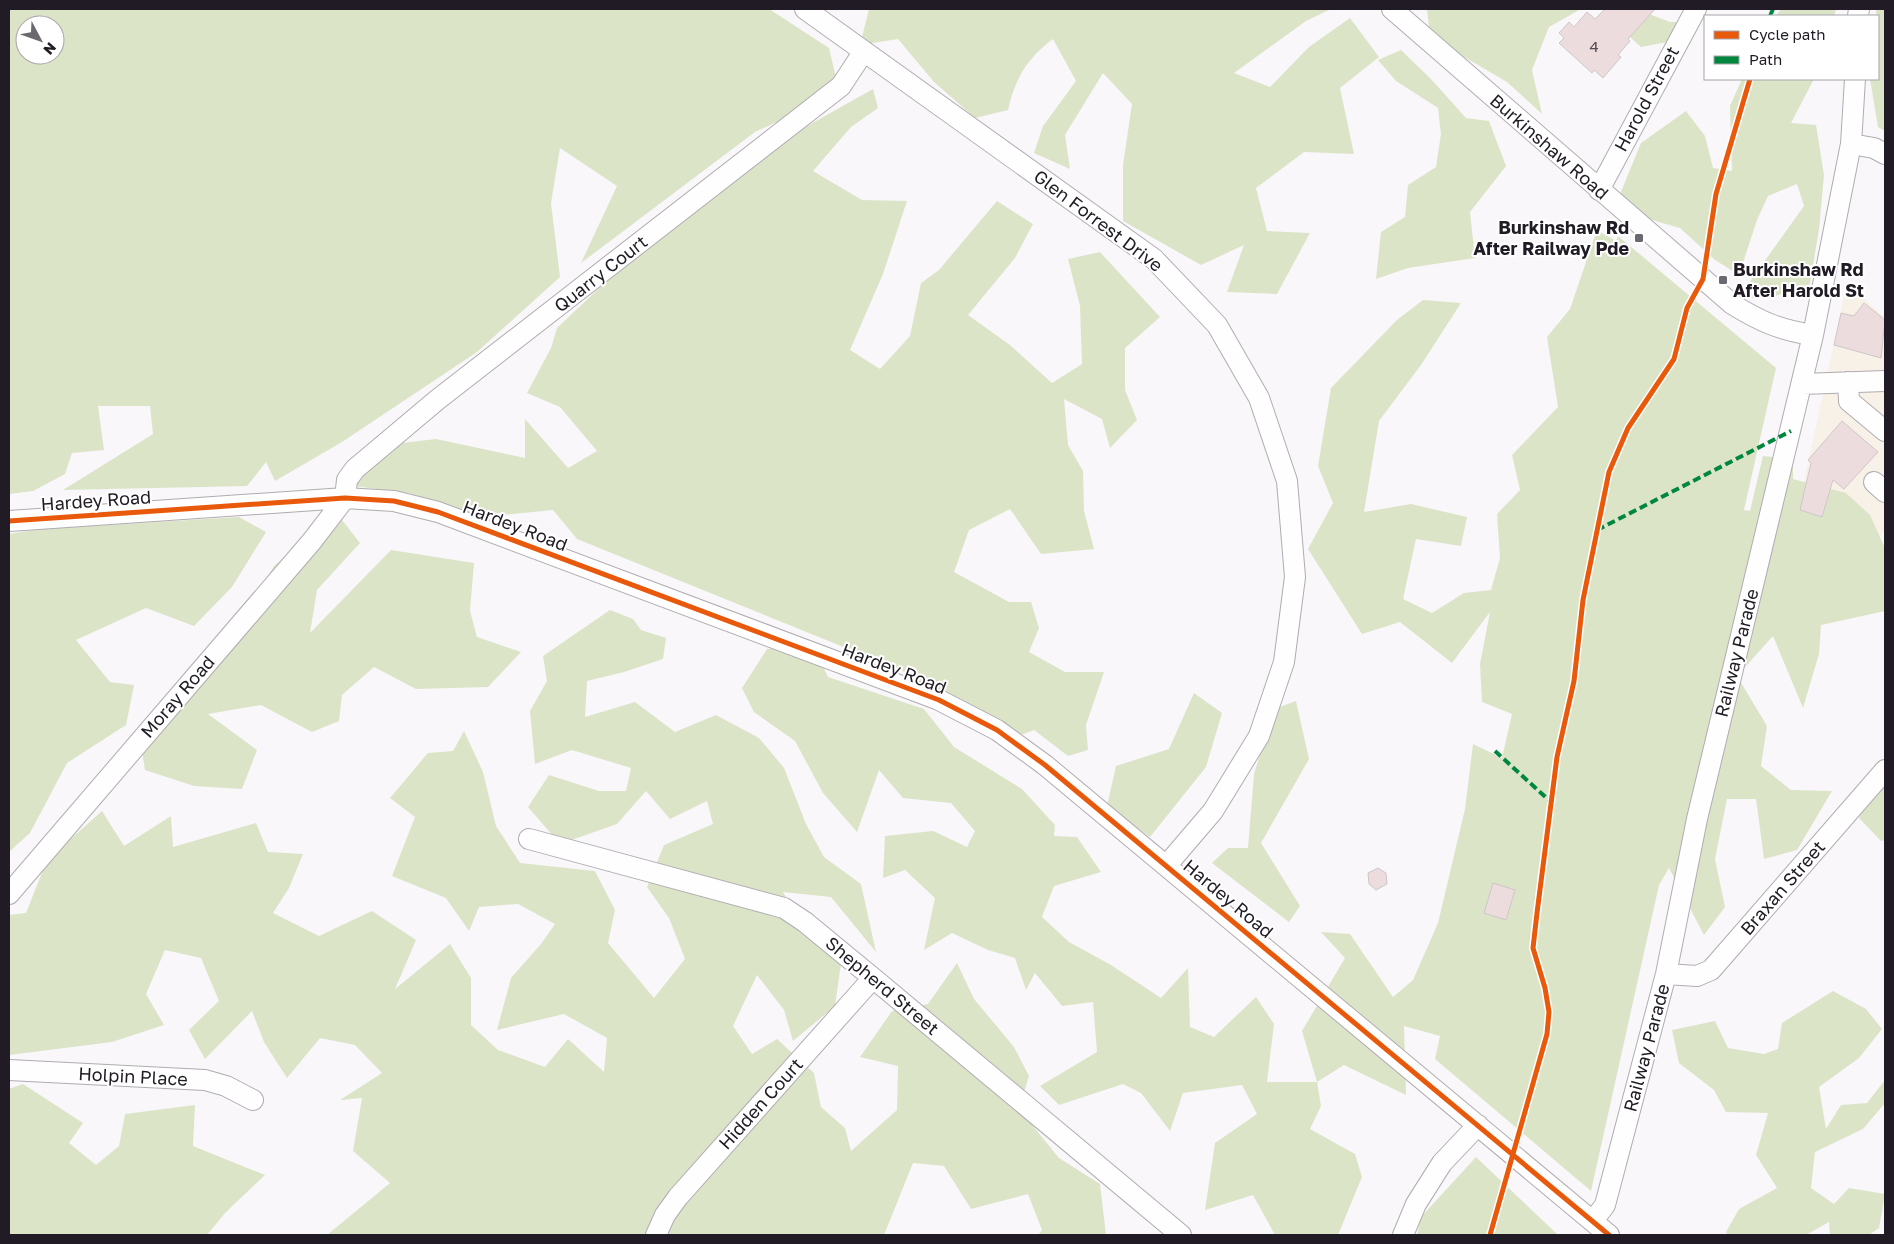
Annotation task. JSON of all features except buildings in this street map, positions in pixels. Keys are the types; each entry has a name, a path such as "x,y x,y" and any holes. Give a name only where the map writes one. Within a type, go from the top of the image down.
{"street":[{"name":"Glen Forrest Drive","path":"805,9 1154,259 1216,325 1259,398 1287,481 1295,577 1284,662 1259,736 1213,811 1166,866"},
{"name":"Burkinshaw Road","path":"1392,9 1598,190 1732,304 1760,322 1787,331 1813,335"},
{"name":"Harold Street","path":"1598,190 1696,9"},
{"name":"Quarry Court","path":"346,498 347,480 355,469 437,400 841,86 864,51"},
{"name":"Railway Parade","path":"1601,1230 1605,1205 1666,974 1697,819 1813,335 1850,144 1854,80"},
{"path":"1850,144 1874,148 1885,154"},
{"path":"1802,384 1885,381"},
{"path":"1848,382 1849,401 1885,431"},
{"name":"Hardey Road","path":"9,521 346,498 394,500 438,512 938,700 997,730 1045,765 1478,1125 1601,1230"},
{"name":"Moray Road","path":"9,894 312,541 346,498"},
{"name":"Braxan Street","path":"1666,974 1697,976 1711,970 1885,770"},
{"name":"Shepherd Street","path":"529,839 784,908 805,922 1182,1235"},
{"name":"Hidden Court","path":"656,1235 665,1215 678,1197 873,978"},
{"name":"Holpin Place","path":"9,1070 205,1080 226,1086 253,1100"},
{"path":"1403,1235 1416,1204 1442,1163 1478,1125"}],"shaded area":[{"path":"1847,283 1885,318 1885,531 1852,570 1795,523"}],"green space":[{"path":"9,9 769,9 829,48 838,86 829,98 755,132 581,263 617,186 560,148 551,203 560,277 477,352 342,442 275,481 266,462 247,486 63,490 153,434 150,406 98,406 104,450 72,453 65,474 33,491 9,494"},
{"path":"869,9 1331,9 1306,21 1234,73 1270,87 1309,47 1350,18 1379,57 1340,88 1354,154 1304,152 1256,188 1267,231 1310,233 1277,294 1227,292 1244,245 1201,265 1123,221 1123,165 1132,104 1103,73 1065,135 1070,169 1034,153 1043,126 1076,81 1053,39 1036,54 1023,70 1014,88 1008,110 975,118 934,82 898,39 860,45"},
{"path":"1427,9 1581,9 1549,27 1532,70 1542,114 1507,82 1430,37"},
{"path":"1603,9 1636,9 1670,22 1677,22 1668,42 1641,47"},
{"path":"1781,9 1836,9 1834,15 1777,15"},
{"path":"1876,9 1885,9 1885,131 1878,127 1870,80 1879,80 1879,15 1876,15"},
{"path":"1401,50 1431,79 1466,118 1489,121 1506,166 1470,212 1475,258 1408,268 1376,279 1381,232 1405,217 1408,185 1436,167 1441,134 1438,108 1396,81 1378,60"},
{"path":"1742,80 1813,80 1791,123 1816,125 1824,175 1819,229 1810,284 1770,298 1744,298 1751,280 1804,206 1797,184 1768,196 1757,220 1739,275 1715,260 1680,228 1638,216 1616,204 1641,143 1686,111 1705,136 1713,168 1732,171 1730,106"},
{"path":"873,89 878,108 851,127 813,171 862,200 907,201 883,274 850,350 880,369 910,336 921,283 939,270 997,201 1033,224 1015,258 968,315 1010,345 1052,383 1082,364 1080,306 1068,259 1100,252 1160,317 1125,348 1125,390 1137,420 1110,448 1102,419 1064,399 1068,445 1083,471 1084,511 1094,549 1041,554 1010,509 969,530 954,572 1009,602 1031,602 1039,628 1029,652 1065,672 1104,672 1086,725 1088,750 1068,756 1034,730 1005,741 910,674 577,539 553,510 483,517 409,493 353,486 384,445 436,439 525,458 525,419 568,468 597,451 560,407 527,393 551,348 557,328 652,238 784,139"},
{"path":"1597,230 1616,241 1618,236 1776,368 1744,510 1750,511 1763,456 1793,459 1793,479 1846,493 1870,515 1885,548 1885,611 1821,625 1819,654 1803,708 1773,636 1737,676 1767,726 1761,766 1791,790 1832,791 1797,850 1764,859 1756,799 1727,799 1715,859 1725,907 1704,935 1669,868 1659,885 1591,1191 1435,1059 1440,1036 1404,1026 1406,1095 1344,1065 1317,1082 1302,1031 1345,958 1321,932 1350,934 1393,997 1413,980 1438,923 1465,809 1473,744 1502,758 1512,714 1482,702 1480,664 1490,612 1452,663 1400,622 1362,634 1308,549 1333,503 1318,466 1331,388 1397,320 1423,300 1461,303 1421,365 1379,421 1364,512 1411,504 1467,517 1461,546 1416,539 1403,599 1432,613 1464,593 1491,590 1500,558 1497,514 1520,490 1512,455 1558,407 1547,337 1570,309"},
{"path":"239,517 266,532 232,587 194,626 146,608 76,640 110,682 134,685 126,725 67,763 30,833 9,852 9,534 40,529"},
{"path":"342,520 360,543 317,590 310,633 391,550 474,563 470,611 477,637 521,652 488,687 416,689 374,667 342,695 339,721 312,732 261,705 208,714 257,750 242,789 194,786 145,770 139,733 251,604 274,566 323,525"},
{"path":"610,610 633,619 641,630 666,638 663,659 624,672 587,681 585,717 635,702 675,732 716,715 759,738 784,768 806,824 824,857 861,884 876,952 831,897 783,892 802,923 843,949 835,1006 793,1041 784,1010 757,975 733,1026 752,1054 777,1039 814,1073 821,1107 845,1128 851,1151 897,1110 898,1066 860,1057 892,1011 928,1004 957,963 974,999 1014,1047 1029,1076 1019,1109 1059,1158 1100,1184 1106,1235 1038,1235 1042,1230 1028,1194 971,1209 944,1166 913,1163 884,1235 327,1235 390,1183 353,1151 362,1098 340,1100 382,1073 355,1045 320,1038 287,1078 264,1042 252,1011 205,1059 189,1030 219,1001 201,958 165,950 146,994 164,1025 112,1042 9,1055 9,915 26,913 47,860 102,811 124,846 171,816 173,847 256,823 268,852 303,854 289,888 273,913 319,936 372,911 416,940 395,989 450,944 471,978 471,1025 498,1050 545,1067 568,1039 604,1072 607,1038 564,1014 497,1030 511,978 541,944 555,924 518,904 479,907 469,931 446,898 392,876 415,817 390,798 428,753 453,751 464,731 483,772 496,826 520,863 595,871 615,910 608,943 654,998 685,959 669,918 647,887 664,845 713,824 707,801 670,819 646,791 617,824 560,844 528,807 549,775 599,791 626,791 631,768 572,750 535,764 530,711 547,681 543,656"},
{"path":"812,644 828,677 924,709 954,747 1022,789 1055,825 1054,836 1077,837 1101,872 1054,886 1042,917 1069,942 1111,965 1161,998 1188,968 1190,1027 1214,1037 1256,997 1274,1024 1267,1082 1317,1082 1321,1106 1310,1129 1355,1154 1362,1177 1338,1235 1275,1235 1253,1195 1205,1210 1215,1143 1257,1114 1242,1085 1183,1093 1170,1131 1141,1093 1123,1084 1059,1105 1040,1086 1097,1052 1093,1002 1062,1006 1035,973 1026,990 1015,958 988,950 952,933 924,950 935,898 905,870 883,878 885,836 933,831 967,847 975,831 951,803 903,798 879,770 857,832 823,793 795,741 754,712 742,688 767,649"},
{"path":"1194,693 1222,713 1206,767 1150,837 1107,806 1116,766 1169,749"},
{"path":"1296,701 1309,759 1261,843 1300,906 1289,922 1212,863 1228,848 1248,848 1254,774 1274,709"},
{"path":"1880,776 1885,776 1885,840 1881,841 1859,818"},
{"path":"1833,991 1866,1009 1882,1029 1859,1058 1819,1087 1826,1129 1841,1105 1867,1103 1885,1080 1885,1103 1863,1129 1815,1152 1811,1188 1834,1204 1849,1188 1885,1194 1879,1228 1869,1235 1830,1235 1829,1222 1806,1235 1728,1235 1726,1232 1739,1209 1777,1188 1756,1155 1768,1113 1726,1112 1714,1090 1679,1063 1672,1030 1715,1021 1728,1048 1764,1054 1778,1049 1782,1023"},
{"path":"23,1084 83,1123 69,1143 96,1165 119,1146 125,1114 195,1105 193,1146 265,1175 226,1212 207,1235 9,1235 9,1089"},
{"path":"1476,1157 1558,1235 1417,1235 1421,1217"}],"marked path":[{"path":"1770,15 1773,9"},
{"path":"1597,530 1791,431"},
{"path":"1495,751 1552,803"}],"cycle path":[{"path":"1490,1235 1547,1034 1549,1012 1545,988 1533,948 1557,757 1574,681 1583,600 1609,472 1628,428 1674,359 1687,308 1703,279 1716,194 1750,80"},
{"path":"9,521 345,498 394,501 438,512 939,700 997,730 1045,765 1609,1235"}],"place":[{"name":"Burkinshaw Rd After Railway Pde","path":"1639,238"},
{"name":"Burkinshaw Rd After Harold St","path":"1723,280"}]}
